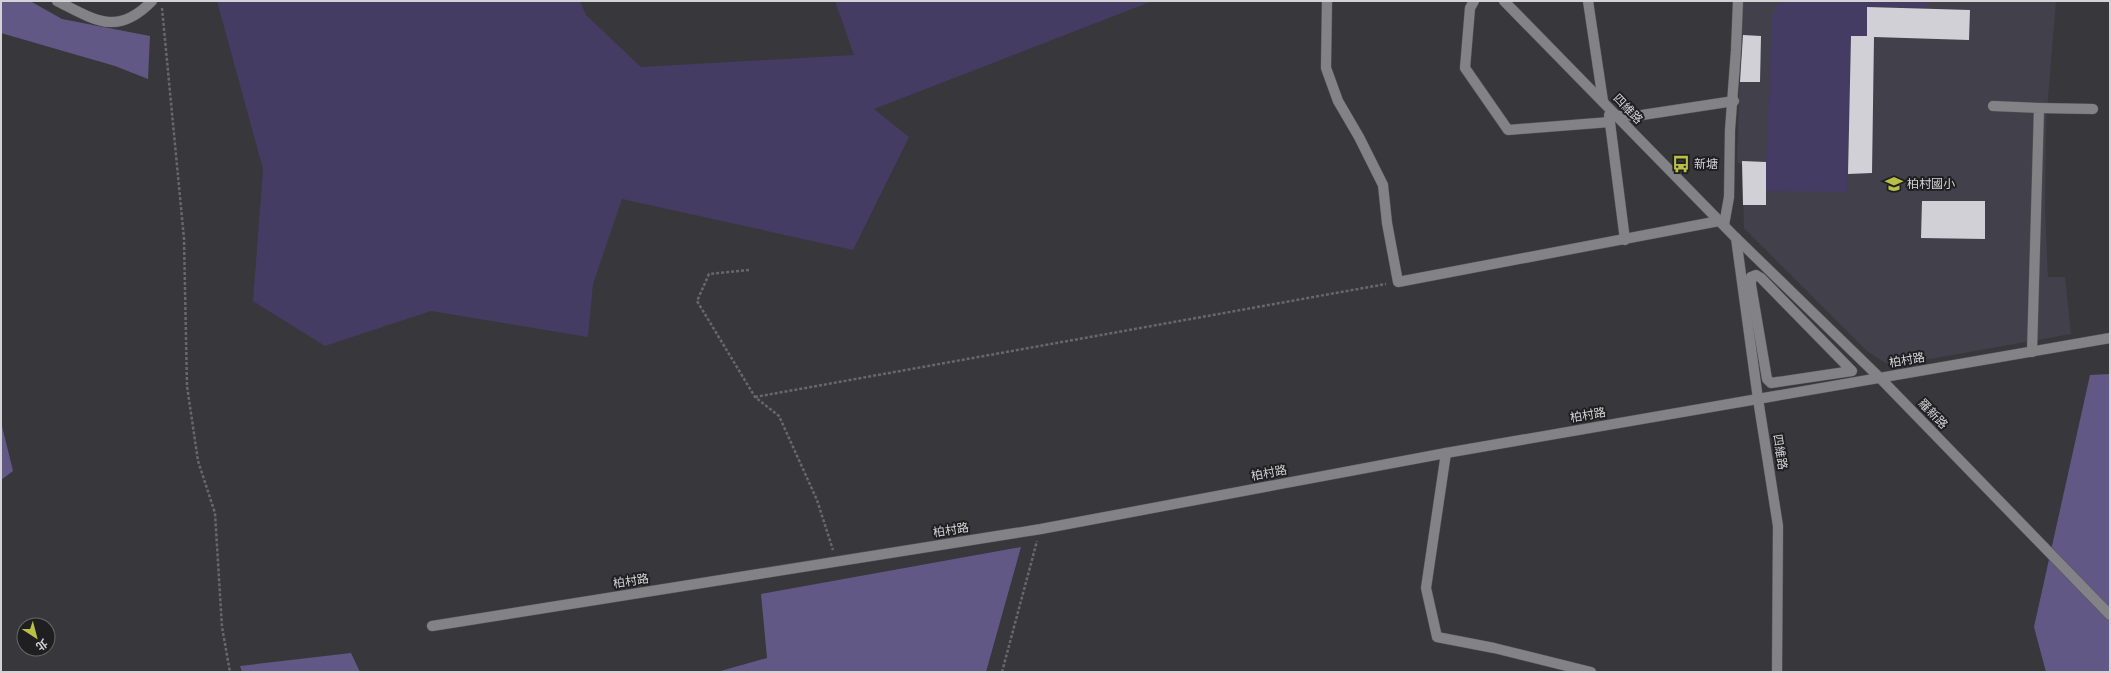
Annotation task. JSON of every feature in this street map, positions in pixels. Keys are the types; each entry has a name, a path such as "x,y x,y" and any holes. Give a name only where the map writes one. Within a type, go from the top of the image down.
{"street":[{"path":"57,1 89,17 112,23 129,20 140,13 152,1"},
{"path":"1327,1 1326,68 1338,101 1359,137 1382,185 1387,223 1398,282 1721,223 1729,197 1730,130 1734,101 1738,1"},
{"path":"1474,1 1470,8 1465,68 1508,130 1613,119 1734,101"},
{"name":"四維路","path":"1504,1 1605,104 1613,119 1735,237 1778,526 1777,672"},
{"path":"1588,1 1605,104"},
{"path":"1993,106 2093,109"},
{"path":"2032,352 2039,108"},
{"path":"1613,119 1625,240"},
{"name":"羅新路","path":"1735,237 1879,378 2110,615"},
{"path":"1756,275 1761,278 1851,368 1852,371 1850,372 1771,383 1767,378 1760,343 1751,277 1756,275"},
{"name":"柏村路","path":"432,626 1041,529 1446,453 2110,338"},
{"path":"1446,453 1426,588 1437,637 1494,648 1591,672"}],"path":[{"path":"162,1 184,239 187,386 198,461 215,513 222,628 230,672"},
{"path":"749,270 709,274 697,301 755,397 779,416 817,500 836,562"},
{"path":"755,397 1398,282"},
{"path":"1002,672 1041,529"}],"shaded area":[{"path":"1,1 30,1 62,19 150,36 148,79 115,66 1,33"},
{"path":"217,1 580,1 586,15 641,67 854,55 835,1 1150,2 874,109 909,137 853,250 622,199 593,284 588,337 431,311 325,346 253,301 263,169"},
{"name":"柏村國小","path":"1742,1 2056,1 2046,122 2045,209 2048,277 2065,277 2071,334 1896,365 1884,362 1867,351 1744,228 1742,164 1737,163"},
{"path":"1780,1 1929,1 1928,8 1868,7 1867,36 1851,36 1847,192 1765,191 1772,14 1775,14 1775,5 1779,4"},
{"path":"2110,374 2110,672 2046,672 2034,627 2090,375"},
{"path":"1,422 13,471 1,480"},
{"path":"1021,547 986,672 717,672 767,658 761,594"},
{"path":"351,653 360,672 242,672 240,666"}],"building":[{"path":"1867,7 1970,10 1969,40 1874,37 1872,173 1848,174 1851,36 1867,36"},
{"path":"1743,35 1761,36 1760,82 1740,82"},
{"path":"1742,161 1766,162 1766,205 1743,205"},
{"path":"1922,201 1985,201 1985,239 1921,238"}],"place":[{"name":"新塘","path":"1681,164"},
{"name":"柏村國小","path":"1894,184"}]}
